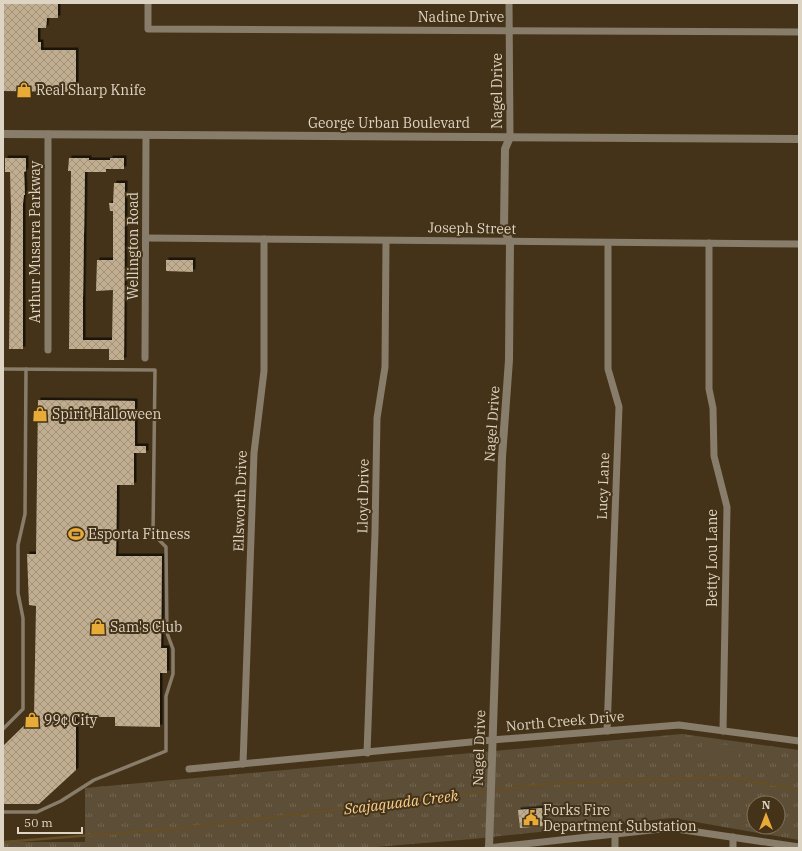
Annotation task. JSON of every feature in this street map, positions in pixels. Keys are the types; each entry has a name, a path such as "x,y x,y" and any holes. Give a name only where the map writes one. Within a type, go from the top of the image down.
{"street":[{"name":"Nadine Drive","path":"148,3 148,29 799,32"},
{"name":"Nagel Drive","path":"488,848 502,457 509,360 510,242 504,229 504,221 505,149 510,137 509,3"},
{"name":"George Urban Boulevard","path":"3,134 799,139"},
{"name":"Arthur Musarra Parkway","path":"48,134 48,350"},
{"name":"Wellington Road","path":"145,358 146,135"},
{"name":"Joseph Street","path":"146,238 799,244"},
{"name":"Ellsworth Drive","path":"242,764 254,453 264,371 264,239"},
{"name":"Lloyd Drive","path":"367,753 375,541 377,418 385,367 386,240"},
{"name":"Lucy Lane","path":"607,731 619,407 608,369 608,243"},
{"name":"Betty Lou Lane","path":"709,243 709,389 713,408 714,456 726,507 723,731"},
{"name":"North Creek Drive","path":"189,768 367,753 492,740 679,725 799,741"},
{"path":"488,848 670,828 799,847"},
{"path":"615,834 615,848"},
{"path":"732,848 733,837"}],"lane":[{"path":"3,369 155,370 153,534 166,547 168,633 173,649 173,674 166,696 166,750 94,780 61,801 37,812 3,812"},
{"path":"3,729 23,709 24,618 18,593 18,545 25,514 26,369"}],"green space":[{"path":"682,734 799,750 799,840 770,835 786,835 786,795 746,795 746,831 673,818 473,839 364,848 3,848 3,842 85,842 85,788"},
{"path":"703,742 739,747 737,765 701,760"}],"building":[{"path":"3,3 58,3 58,18 47,18 46,28 38,28 38,42 41,42 41,50 76,50 76,92 3,91"},
{"path":"5,158 26,158 26,171 24,172 25,195 23,203 23,349 9,349 11,211 10,172 5,172"},
{"path":"69,158 110,160 110,158 124,158 124,169 106,169 106,172 85,172 83,340 112,340 113,290 96,291 97,260 113,260 113,211 110,211 109,203 113,203 114,183 125,183 124,360 109,360 109,349 69,349 71,171 68,171"},
{"path":"166,260 193,260 193,272 166,271"},
{"path":"38,400 135,401 135,446 146,446 146,453 134,453 134,485 117,485 116,556 162,556 161,648 167,648 167,673 160,673 160,727 115,726 115,717 76,717 76,770 39,804 3,804 3,746 34,716 36,606 29,605 27,554 36,554"},
{"name":"Forks Fire Department Substation","path":"542,808 543,826 520,828 518,810"}],"waterway":[{"name":"Scajaquada Creek","path":"3,842 184,828 548,784 725,777 799,789"}],"place":[{"name":"Real Sharp Knife","path":"24,90"},
{"name":"Spirit Halloween","path":"40,414"},
{"name":"Esporta Fitness","path":"76,534"},
{"name":"Sam's Club","path":"98,627"},
{"name":"99¢ City","path":"32,720"},
{"name":"Forks Fire Department Substation","path":"531,818"}]}
